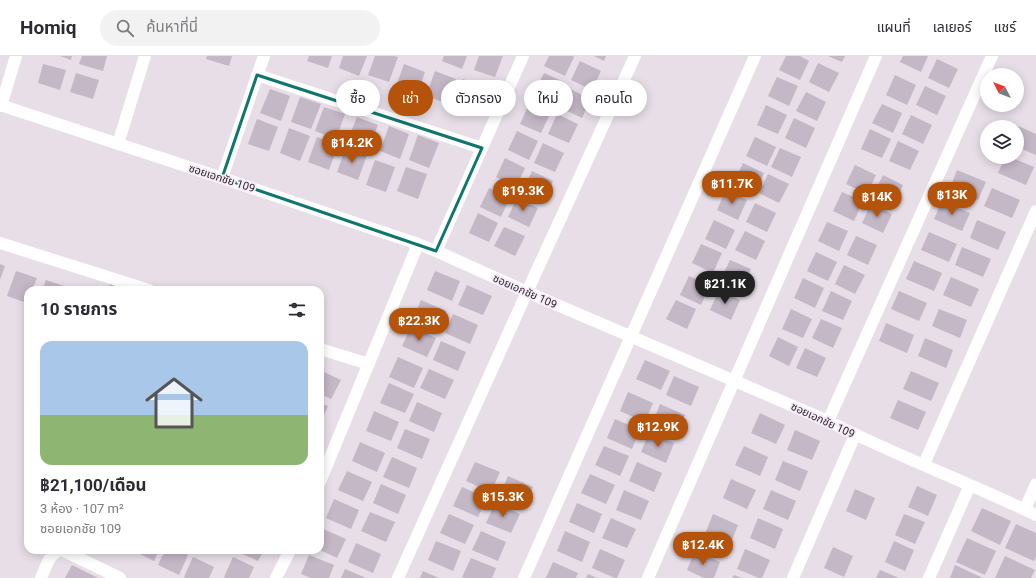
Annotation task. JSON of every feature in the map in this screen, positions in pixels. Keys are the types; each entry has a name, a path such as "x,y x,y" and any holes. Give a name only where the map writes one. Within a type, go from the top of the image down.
{"street":[{"path":"0,105 16,56"},
{"path":"118,144 145,56"},
{"path":"222,178 264,56"},
{"path":"436,252 523,56"},
{"path":"398,578 526,292 635,56"},
{"path":"524,578 755,56"},
{"path":"648,578 876,56"},
{"path":"828,421 992,56"},
{"path":"257,74 482,148"},
{"name":"ซอยเอกชัย 109","path":"0,105 418,244 734,382 828,421 856,435 1036,515"},
{"path":"924,464 1036,212"},
{"path":"0,243 136,286"},
{"path":"324,472 418,244"},
{"path":"324,350 369,364"},
{"path":"793,578 856,435"},
{"path":"1025,509 1036,484"},
{"path":"929,578 970,485"},
{"path":"41,578 50,557 53,554"},
{"path":"70,554 120,578"},
{"path":"276,578 288,554"}],"highlighted area":[{"path":"257,75 482,148 436,251 222,178"}],"building":[{"path":"60,56 72,56 71,60"},
{"path":"82,56 107,56 103,71 79,64"},
{"path":"207,56 232,56 229,66 206,59"},
{"path":"309,56 332,56 328,68 307,61"},
{"path":"343,56 367,56 359,76 339,68"},
{"path":"375,56 398,57 388,82 368,75"},
{"path":"444,56 467,56 462,69 442,61"},
{"path":"479,56 503,56 495,77 474,70"},
{"path":"549,56 574,57 565,76 544,66"},
{"path":"594,56 606,56 604,61"},
{"path":"786,56 800,56 809,61 800,80 779,70"},
{"path":"828,56 845,56 842,62"},
{"path":"903,56 928,56 921,72 900,62"},
{"path":"937,59 958,69 949,88 928,78"},
{"path":"580,61 601,71 597,80 581,80 581,85 571,80"},
{"path":"818,63 839,73 829,92 809,82"},
{"path":"43,64 66,70 60,90 38,83"},
{"path":"404,64 425,72 422,80 398,80"},
{"path":"435,71 456,79 441,80 441,101 433,98 433,80 432,80"},
{"path":"76,73 99,80 93,99 70,92"},
{"path":"544,73 560,80 540,80"},
{"path":"895,75 916,85 907,105 886,95"},
{"path":"777,77 798,86 789,106 768,96"},
{"path":"925,86 946,96 937,115 916,105"},
{"path":"270,89 290,96 281,121 260,113"},
{"path":"573,90 581,94 582,118 573,114"},
{"path":"806,92 826,102 817,121 796,111"},
{"path":"300,97 321,104 311,129 291,122"},
{"path":"882,104 902,113 893,133 872,123"},
{"path":"766,105 787,115 778,134 757,125"},
{"path":"324,107 336,111 336,116 344,116 336,139 315,131"},
{"path":"524,115 549,116 541,133 520,124"},
{"path":"911,115 932,125 923,144 902,134"},
{"path":"556,116 561,116 578,124 569,143 548,134"},
{"path":"357,117 378,125 368,150 347,142"},
{"path":"794,118 815,128 806,148 785,138"},
{"path":"257,119 278,127 269,151 248,144"},
{"path":"389,126 409,134 400,159 380,151"},
{"path":"289,128 310,136 300,161 280,153"},
{"path":"870,129 891,139 882,158 861,149"},
{"path":"1024,129 1036,134 1036,155 1024,150"},
{"path":"517,131 538,141 529,160 508,150"},
{"path":"418,135 439,143 429,168 409,160"},
{"path":"317,137 338,145 329,170 308,162"},
{"path":"755,137 776,147 767,166 746,156"},
{"path":"898,141 919,151 910,170 889,161"},
{"path":"543,143 564,153 555,172 534,163"},
{"path":"346,147 367,155 358,180 337,172"},
{"path":"780,148 801,157 792,177 771,167"},
{"path":"505,158 525,168 516,187 496,177"},
{"path":"375,160 395,167 386,192 366,185"},
{"path":"743,163 764,173 755,192 734,183"},
{"path":"1024,163 1034,167 1026,185 998,173 1002,164"},
{"path":"855,165 876,175 867,194 846,184"},
{"path":"406,167 427,174 418,199 397,191"},
{"path":"957,170 986,182 978,200 950,188"},
{"path":"532,171 553,181 544,200 523,190"},
{"path":"768,174 789,184 779,203 759,193"},
{"path":"883,175 903,185 894,205 873,195"},
{"path":"489,188 510,197 501,217 480,207"},
{"path":"992,188 1020,200 1012,218 984,206"},
{"path":"726,190 747,200 738,220 717,210"},
{"path":"842,192 863,201 854,221 833,211"},
{"path":"517,198 538,208 529,227 508,217"},
{"path":"942,201 970,213 962,231 934,219"},
{"path":"755,203 776,213 767,232 746,222"},
{"path":"871,204 892,214 883,233 862,223"},
{"path":"478,213 498,223 489,242 469,233"},
{"path":"714,220 735,230 726,249 705,239"},
{"path":"977,220 1006,232 998,250 970,238"},
{"path":"827,222 848,231 839,251 818,241"},
{"path":"504,227 525,236 515,256 494,246"},
{"path":"745,231 765,241 756,260 735,250"},
{"path":"929,232 957,244 949,262 921,250"},
{"path":"856,236 877,245 868,265 847,255"},
{"path":"701,244 722,253 713,273 692,263"},
{"path":"962,247 991,259 983,277 955,265"},
{"path":"816,252 837,262 828,281 807,271"},
{"path":"730,260 751,269 742,289 721,279"},
{"path":"914,261 942,273 934,291 906,279"},
{"path":"0,264 5,266 0,280"},
{"path":"844,265 865,275 855,294 835,284"},
{"path":"16,271 37,278 34,286 24,286 24,302 7,296"},
{"path":"435,271 460,281 452,301 427,290"},
{"path":"689,276 710,285 701,305 680,295"},
{"path":"951,277 979,289 971,307 943,295"},
{"path":"803,278 824,288 815,308 794,298"},
{"path":"46,280 64,286 44,286"},
{"path":"467,285 492,296 483,315 458,305"},
{"path":"719,290 740,300 731,320 710,310"},
{"path":"831,291 852,301 843,320 822,311"},
{"path":"899,291 927,303 919,321 891,309"},
{"path":"421,300 446,311 438,330 413,319"},
{"path":"676,300 696,309 687,329 666,319"},
{"path":"791,309 812,319 803,338 782,329"},
{"path":"939,309 967,320 960,338 932,326"},
{"path":"453,314 478,325 470,344 445,333"},
{"path":"821,319 842,328 833,348 812,338"},
{"path":"886,323 914,335 907,353 879,341"},
{"path":"411,327 436,338 427,357 402,346"},
{"path":"778,337 798,347 789,366 769,356"},
{"path":"925,338 953,350 946,368 918,356"},
{"path":"441,341 466,352 458,371 433,360"},
{"path":"805,348 826,358 817,377 796,368"},
{"path":"398,357 423,368 414,388 389,377"},
{"path":"645,360 670,371 661,390 636,379"},
{"path":"429,369 454,380 445,399 420,388"},
{"path":"911,371 939,383 931,401 903,389"},
{"path":"324,372 341,380 331,399 324,396"},
{"path":"674,376 699,387 691,406 666,395"},
{"path":"389,383 414,394 405,413 380,403"},
{"path":"628,392 653,403 645,422 620,411"},
{"path":"898,400 926,412 918,430 890,418"},
{"path":"417,402 442,413 434,432 409,421"},
{"path":"324,404 328,406 324,414"},
{"path":"660,404 685,415 677,434 652,424"},
{"path":"374,411 399,422 391,441 366,431"},
{"path":"760,413 785,425 776,444 751,433"},
{"path":"615,419 640,430 632,449 607,438"},
{"path":"405,429 430,439 422,459 397,448"},
{"path":"795,430 820,441 812,460 787,450"},
{"path":"649,433 674,443 666,463 641,452"},
{"path":"360,442 385,453 377,472 352,461"},
{"path":"604,446 629,456 620,476 595,465"},
{"path":"744,446 768,457 760,476 735,465"},
{"path":"392,457 417,468 409,488 383,477"},
{"path":"783,461 808,471 800,491 775,480"},
{"path":"475,462 500,472 491,492 466,481"},
{"path":"637,462 662,473 654,492 629,481"},
{"path":"347,471 372,482 363,501 338,490"},
{"path":"590,474 615,485 606,504 581,493"},
{"path":"508,476 533,487 525,506 500,495"},
{"path":"731,479 756,490 747,509 723,498"},
{"path":"381,484 406,495 398,514 373,503"},
{"path":"917,486 937,495 928,516 908,507"},
{"path":"462,487 487,498 478,517 453,506"},
{"path":"855,489 875,498 866,520 846,511"},
{"path":"624,490 649,501 641,520 616,510"},
{"path":"771,490 796,501 788,520 763,509"},
{"path":"334,499 359,510 351,529 326,518"},
{"path":"495,503 520,514 511,533 486,523"},
{"path":"577,503 602,514 594,533 569,522"},
{"path":"982,508 1011,521 1000,545 971,531"},
{"path":"370,512 395,522 386,542 361,531"},
{"path":"449,514 474,525 465,544 440,533"},
{"path":"713,514 738,525 730,545 705,534"},
{"path":"904,514 925,522 915,544 895,535"},
{"path":"611,518 636,529 627,548 602,538"},
{"path":"758,518 783,529 775,549 750,538"},
{"path":"1016,524 1036,533 1036,557 1034,561 1005,548"},
{"path":"324,529 346,539 337,558 324,552"},
{"path":"481,531 506,542 498,561 472,550"},
{"path":"565,531 590,542 582,562 557,551"},
{"path":"967,538 996,551 985,575 956,562"},
{"path":"436,541 461,551 453,571 428,560"},
{"path":"894,541 914,550 905,571 885,562"},
{"path":"356,543 381,554 373,573 348,562"},
{"path":"833,547 853,556 844,577 824,568"},
{"path":"600,549 625,560 617,578 592,568"},
{"path":"745,549 770,560 762,578 737,569"},
{"path":"695,551 720,562 714,578 704,578 687,570"},
{"path":"140,554 157,554 154,561"},
{"path":"163,554 188,555 179,575 158,565"},
{"path":"242,554 262,554 258,561"},
{"path":"309,555 334,565 329,578 311,578 301,574"},
{"path":"1005,556 1035,570 1031,578 995,578"},
{"path":"193,557 214,567 209,578 184,577"},
{"path":"233,557 254,567 249,578 224,577"},
{"path":"471,558 496,568 492,578 462,577"},
{"path":"553,562 578,573 576,578 546,578"},
{"path":"72,565 98,578 65,578"},
{"path":"955,565 983,578 950,578"},
{"path":"345,569 366,578 341,578"},
{"path":"880,570 899,578 876,578"},
{"path":"423,571 439,578 420,578"},
{"path":"588,574 597,578 586,578"},
{"path":"734,575 742,578 732,578"}]}
